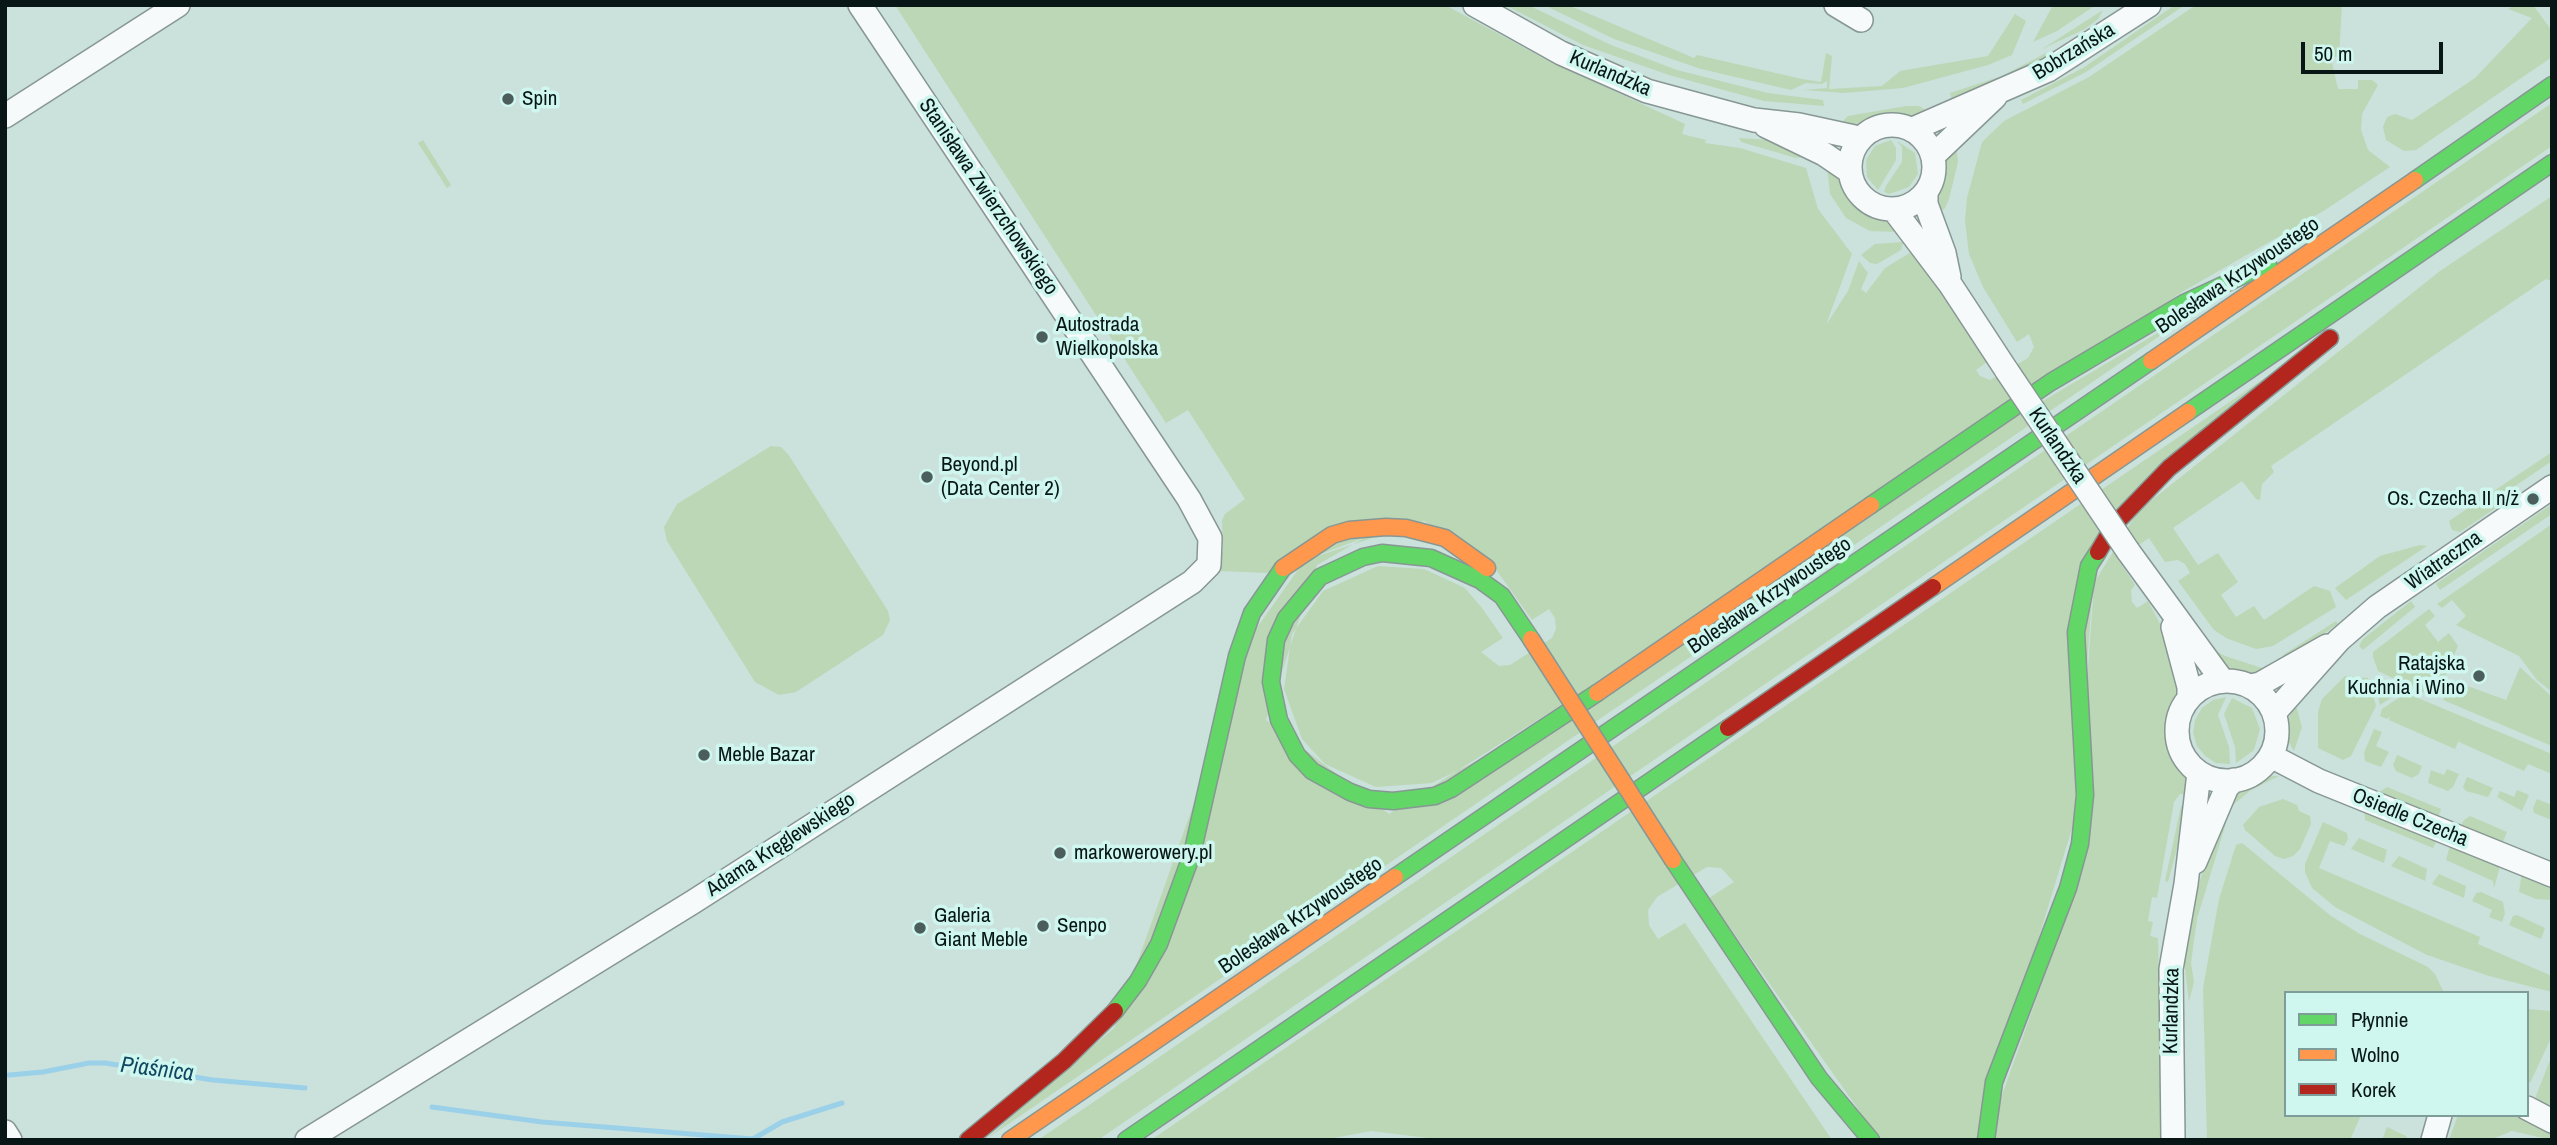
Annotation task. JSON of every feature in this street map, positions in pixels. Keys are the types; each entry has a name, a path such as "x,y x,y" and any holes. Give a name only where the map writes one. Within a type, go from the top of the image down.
{"main road":[{"name":"Bolesława Krzywoustego","path":"1010,1140 2552,85"},
{"path":"1126,1140 2552,163"},
{"path":"1510,606 1493,588 1480,580 1431,558 1408,554 1382,553 1363,557 1320,577 1286,618 1276,640 1273,661 1271,682 1279,720 1297,755 1312,771 1332,784 1369,799 1418,799 1435,796 1460,784 2105,348 2186,302 2255,270 2313,251"},
{"path":"1986,1140 1994,1082 2068,888 2080,844 2085,795 2076,632 2089,566 2114,525 2169,467 2371,305 2399,270"},
{"path":"968,1140 1064,1060 1112,1015 1138,981 1159,944 1192,854 1237,656 1252,613 1279,571 1298,555 1332,535 1369,527 1406,528 1445,538 1485,566 1500,585 1510,606 1695,895 1819,1078 1871,1140"},
{"path":"1819,1078 1850,1140"}],"street":[{"path":"5,116 178,5"},
{"name":"Stanisława Zwierzchowskiego","path":"860,5 1207,530"},
{"name":"Kurlandzka","path":"1475,5 1603,73 1647,91 1754,120 1799,125 1858,138"},
{"path":"1836,5 1861,19"},
{"name":"Bobrzańska","path":"1913,129 1967,103 1997,94 2068,59 2137,9"},
{"name":"Bobrzańska","path":"1934,155 1997,94"},
{"name":"Kurlandzka","path":"1754,120 1824,154 1849,171"},
{"path":"1883,126 1913,129 1926,141 1934,155 1935,168 1926,194 1912,205 1894,210 1863,198 1853,187 1849,171 1858,138 1883,126"},
{"name":"Kurlandzka","path":"1926,194 1926,204 1944,253 1950,284"},
{"name":"Kurlandzka","path":"1894,210 1950,284 2166,607 2222,680"},
{"name":"Wiatraczna","path":"2274,713 2339,640 2377,607 2552,487"},
{"name":"Adama Kręglewskiego","path":"311,1138 618,949 1192,582 1209,565 1212,546 1207,530"},
{"name":"Kurlandzka","path":"2166,607 2181,652 2189,697"},
{"name":"Wiatraczna","path":"2251,686 2260,684 2339,640"},
{"path":"2222,680 2251,686 2265,698 2274,713 2277,735 2271,756 2249,776 2234,780 2216,780 2199,773 2185,757 2177,737 2177,723 2189,697 2204,685 2222,680"},
{"name":"Osiedle Czecha","path":"2271,756 2319,781 2552,874"},
{"name":"Kurlandzka","path":"2174,1140 2171,980 2199,773"},
{"name":"Kurlandzka","path":"2186,884 2222,798 2234,780"},
{"path":"2529,1109 2552,1121"},
{"path":"2433,1140 2439,1117"},
{"path":"5,1132 10,1140"}],"green space":[{"path":"895,5 1445,5 1545,59 1685,124 1682,134 1706,140 1705,143 1740,148 1806,168 1818,209 1852,254 1826,325 1848,291 1859,261 1868,273 1861,289 1866,293 1885,268 1913,251 1987,362 1976,370 1980,376 1990,380 2028,358 2034,347 2029,334 2017,342 1983,287 1969,254 1965,221 1967,198 1982,142 2004,121 2089,77 2197,5 2342,5 2339,56 2331,58 2338,89 2358,89 2358,80 2372,80 2378,85 2362,114 2361,130 2368,150 2390,167 2325,210 2182,292 1479,760 1432,783 1376,787 1325,764 1302,739 1284,689 1292,634 1323,591 1378,566 1424,569 1465,588 1482,608 1503,638 1481,652 1499,666 1510,665 1552,638 1556,629 1555,618 1549,609 1532,620 1492,564 1424,521 1266,573 1219,571 1223,548 1222,520 1225,514 1245,499 1188,410 1166,423"},
{"path":"1505,5 1528,5 1611,45 1677,70 1768,93 1823,100 1824,106 1764,101 1669,75 1583,45"},
{"path":"1544,5 1568,5 1694,58 1697,55 1802,79 1821,82 1826,53 1832,56 1829,89 1882,86 1900,71 1988,56 2015,14 2026,21 2012,55 1988,65 1903,88 1844,93 1804,90 1827,88 1827,81 1822,84 1806,83 1791,90 1701,69 1614,39"},
{"path":"2053,5 2096,5 2057,31 2033,42"},
{"path":"2175,5 2185,5 2086,72 2023,104 2021,100 2083,68"},
{"path":"2514,5 2533,5 2552,31 2552,57 2416,150 2404,151 2386,140 2383,127 2387,117 2395,114 2412,120 2475,78 2532,18 2508,9"},
{"path":"2103,10 2098,19 2085,29 2042,49"},
{"path":"2046,53 2049,58 1953,105 1950,93 2002,76"},
{"path":"2552,103 2552,146 1098,1140 1038,1140"},
{"path":"1919,106 1931,113 1914,118 1880,117 1853,127 1840,124 1848,116"},
{"path":"1739,138 1770,140 1805,157 1796,158 1741,142"},
{"path":"423,140 451,185 447,188 418,143"},
{"path":"1891,140 1896,148 1896,160 1878,190 1867,177 1866,160 1875,146"},
{"path":"1897,141 1915,153 1918,174 1909,187 1889,194 1884,192 1886,186 1902,162 1902,147"},
{"path":"1956,145 1958,162 1949,199 1938,214 1936,194 1945,160"},
{"path":"1827,165 1842,178 1857,205 1890,221 1899,232 1870,231 1846,218 1830,194"},
{"path":"2552,196 2552,281 2546,279 2271,466 2274,472 2262,484 2260,500 2256,499 2242,481 2173,528 2198,565 2218,553 2238,582 2221,595 2236,617 2254,606 2264,620 2314,586 2330,591 2336,607 2273,646 2256,649 2226,638 2214,630 2178,581 2190,573 2185,564 2178,560 2165,562 2149,538 2118,559 2135,585 2131,590 2132,602 2137,608 2148,601 2167,637 2180,673 2179,696 2170,714 2168,735 2173,753 2187,777 2189,795 2180,794 2174,802 2157,898 2152,897 2148,921 2153,922 2150,936 2158,938 2163,1140 1994,1140 1997,1109 2063,925 2094,583 2138,511 2440,271"},
{"path":"1903,242 1901,250 1877,264 1870,263 1861,255 1875,244"},
{"path":"2208,303 985,1140 1114,1028 1256,629 1305,560 1366,537 1317,565 1266,720 1389,814 2016,417"},
{"path":"2275,371 2096,537 2077,812 1977,1140 1880,1140 1709,898 1734,882 1721,868 1707,867 1657,897 1648,910 1649,925 1658,939 1685,923 1832,1140 1444,1140 1371,1131 1323,1140 1151,1140"},
{"path":"771,446 781,447 788,454 888,611 890,620 883,635 796,692 779,695 755,682 667,541 664,527 677,504"},
{"path":"2552,452 2552,461 2502,495 2506,501 2460,532 2452,530 2449,521"},
{"path":"2552,504 2552,514 2440,590 2436,584"},
{"path":"2552,524 2552,692 2537,680 2519,656 2456,625 2466,616 2452,600 2442,608 2437,604"},
{"path":"2420,545 2427,546 2346,600 2335,588 2380,556"},
{"path":"2411,601 2415,607 2363,650 2359,646 2363,639"},
{"path":"2429,609 2435,616 2425,625 2438,642 2449,633 2458,646 2438,693 2432,696 2378,671 2373,657 2373,652"},
{"path":"2336,621 2338,624 2288,659 2283,655"},
{"path":"2214,650 2265,669 2252,676 2231,671 2225,668"},
{"path":"2520,667 2552,697 2552,746 2443,700 2451,680 2506,700"},
{"path":"2345,676 2368,678 2376,706 2351,756 2343,760 2318,748 2318,712 2322,699"},
{"path":"2374,679 2380,681 2401,691 2380,705"},
{"path":"2406,693 2552,754 2552,774 2528,764 2524,771 2459,742 2460,738 2455,749 2389,720 2390,716 2387,719 2380,716 2382,709"},
{"path":"2226,697 2218,715 2229,747 2230,764 2216,763 2205,756 2197,746 2193,733 2195,720 2202,708 2213,700"},
{"path":"2232,698 2252,708 2260,729 2254,750 2236,763 2235,747 2224,714"},
{"path":"2295,702 2302,727 2294,751 2287,739 2286,726"},
{"path":"2374,729 2382,732 2376,746 2389,752 2381,767 2365,761 2364,753"},
{"path":"2397,755 2422,766 2419,774 2412,778 2396,771 2393,765"},
{"path":"2447,769 2459,774 2448,791 2428,783 2431,770 2444,775"},
{"path":"2267,776 2279,776 2251,790 2233,805 2226,804 2239,790"},
{"path":"2467,777 2493,788 2488,797 2466,791 2463,787"},
{"path":"2387,787 2441,809 2438,818 2378,793"},
{"path":"2517,790 2529,795 2522,811 2497,797 2500,791 2514,797"},
{"path":"2283,799 2297,805 2299,811 2310,816 2311,824 2300,849 2293,856 2284,859 2275,856 2245,830 2243,825 2259,807"},
{"path":"2537,799 2552,805 2552,820 2534,813"},
{"path":"2181,806 2188,807 2168,882 2165,881"},
{"path":"2364,806 2438,838 2433,848 2365,820"},
{"path":"2470,816 2507,832 2502,844 2464,826 2460,827"},
{"path":"2219,821 2226,823 2197,919 2191,963 2194,982 2189,1002 2184,960 2196,893"},
{"path":"2323,822 2347,833 2348,839 2344,846 2330,841 2319,868 2480,937 2478,944 2552,976 2552,992 2489,976 2427,955 2335,907 2312,888 2305,872 2305,864"},
{"path":"2359,838 2387,850 2384,863 2351,849"},
{"path":"2451,842 2501,863 2494,888 2493,881 2446,860"},
{"path":"2242,843 2331,916 2360,934 2428,967 2435,974 2443,991 2284,991 2284,1117 2360,1117 2350,1140 2207,1140 2203,988 2219,899 2236,845"},
{"path":"2399,856 2427,869 2425,881 2391,866"},
{"path":"2522,872 2552,886 2552,900 2536,899 2519,892"},
{"path":"2439,874 2466,886 2464,898 2432,884"},
{"path":"2481,892 2503,902 2505,914 2502,922 2489,917 2492,910 2472,901 2476,893"},
{"path":"2517,915 2545,928 2541,939 2509,925 2513,916"},
{"path":"2529,1009 2552,1011 2552,1036 2530,1083"},
{"path":"2552,1055 2552,1115 2537,1102 2536,1096"},
{"path":"2457,1117 2518,1117 2552,1127 2552,1140 2512,1131 2490,1140 2449,1140"},
{"path":"2387,1127 2406,1136 2408,1140 2382,1140"}],"waterway":[{"name":"Piaśnica","path":"9,1075 105,1063 213,1080 305,1088"},
{"name":"Piaśnica","path":"432,1107 542,1122 753,1139 782,1122 842,1103"}],"traffic: fast":[{"path":"2415,180 2552,85"},
{"path":"2188,412 2552,163"},
{"path":"1871,505 2051,382 2186,302 2268,264"},
{"path":"1395,877 2151,361"},
{"path":"1986,1140 1994,1082 2068,888 2080,844 2085,795 2076,632 2089,566 2098,552"},
{"path":"1531,639 1502,596 1480,580 1431,558 1382,553 1363,557 1320,577 1286,618 1276,640 1271,682 1279,720 1297,755 1312,771 1350,792 1369,799 1393,801 1435,796 1451,789 1597,693"},
{"path":"1115,1011 1138,981 1159,944 1192,854 1237,656 1252,613 1283,568"},
{"path":"1126,1140 1728,728"},
{"path":"1673,860 1819,1078 1871,1140"}],"traffic: slow":[{"path":"2151,361 2415,180"},
{"path":"1933,587 2188,412"},
{"path":"1597,693 1871,505"},
{"path":"1283,568 1332,535 1349,530 1386,527 1406,528 1445,538 1487,568"},
{"path":"1531,639 1673,860"},
{"path":"1010,1140 1395,877"}],"traffic: jam":[{"path":"2098,552 2114,525 2169,468 2330,338"},
{"path":"1728,728 1933,587"},
{"path":"968,1140 1064,1061 1115,1011"}],"place":[{"name":"Spin","path":"508,99"},
{"name":"Autostrada Wielkopolska","path":"1042,337"},
{"name":"Beyond.pl (Data Center 2)","path":"927,477"},
{"name":"Os. Czecha II n/ż","path":"2533,499"},
{"name":"Ratajska Kuchnia i Wino","path":"2479,676"},
{"name":"Meble Bazar","path":"704,755"},
{"name":"markowerowery.pl","path":"1060,853"},
{"name":"Senpo","path":"1043,926"},
{"name":"Galeria Giant Meble","path":"920,928"}]}
